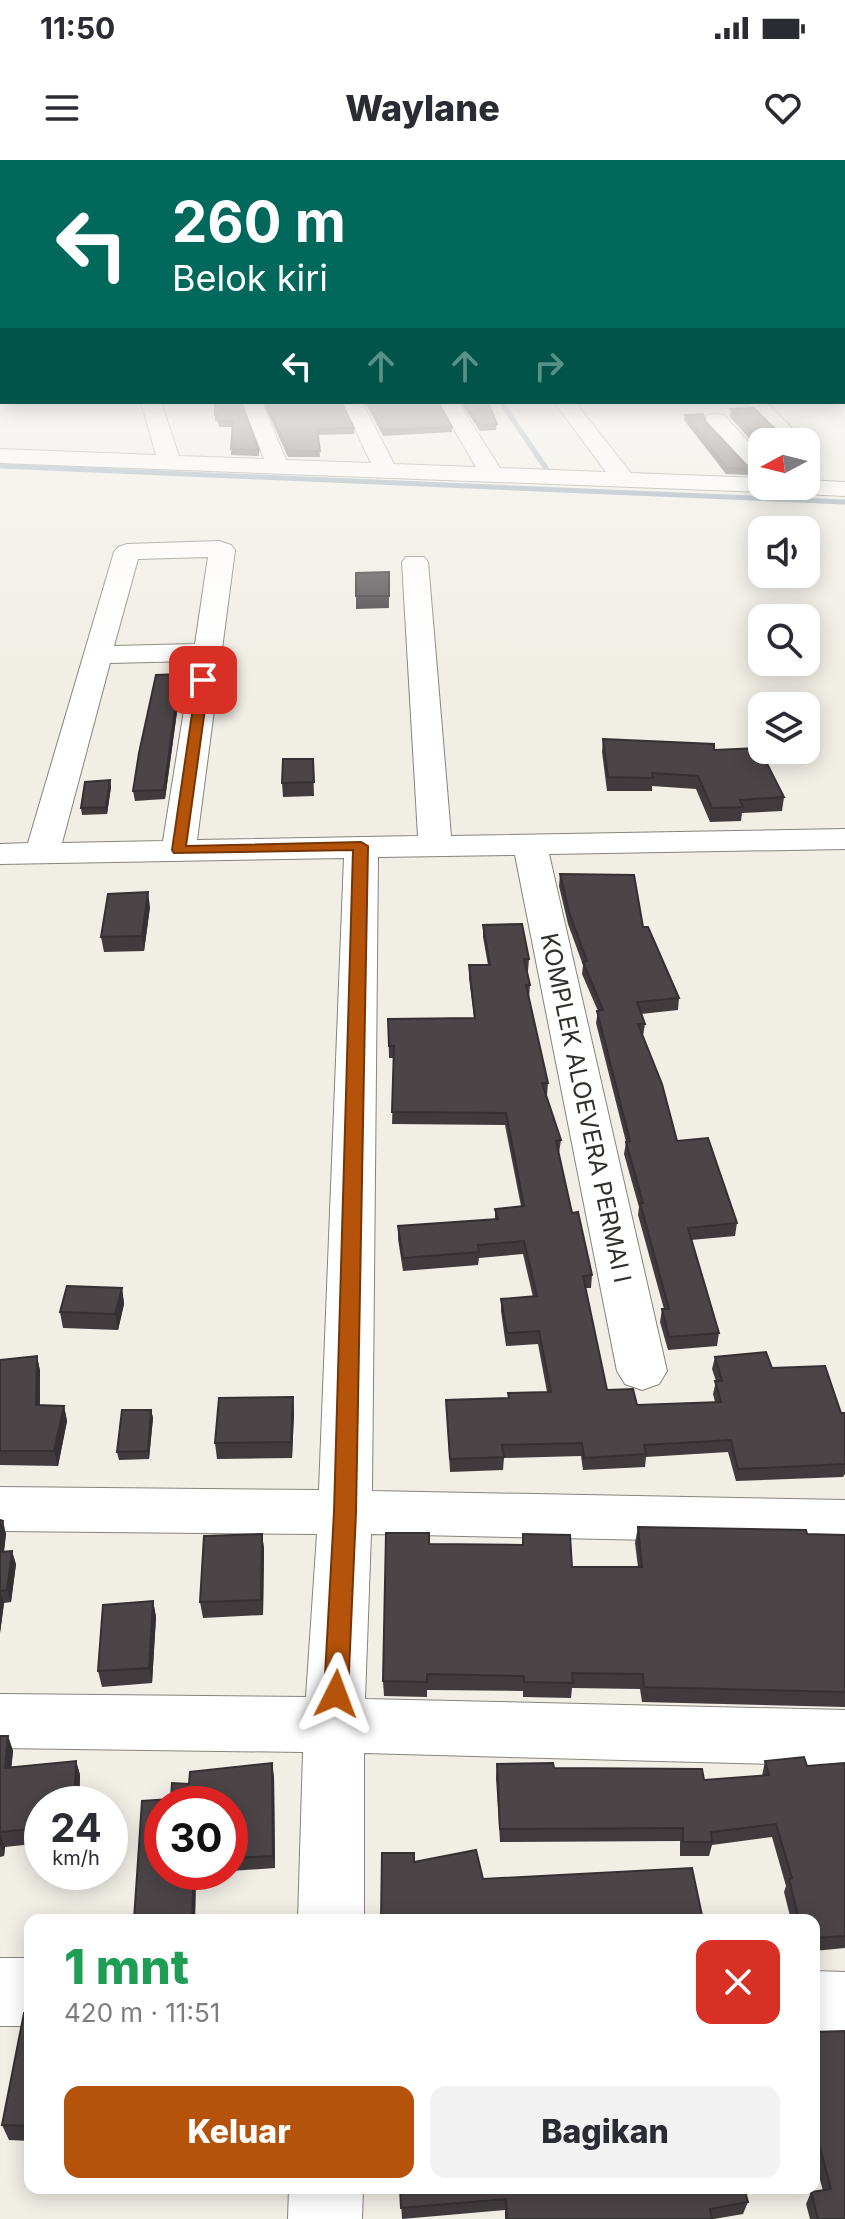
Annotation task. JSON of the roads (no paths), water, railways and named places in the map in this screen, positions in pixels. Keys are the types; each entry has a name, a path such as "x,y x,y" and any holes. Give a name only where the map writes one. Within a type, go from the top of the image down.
{"street":[{"path":"561,478 748,484"},
{"path":"42,853 127,552 219,549 222,550 179,850"},
{"path":"415,562 435,845"},
{"path":"98,655 207,652"},
{"path":"0,854 845,839"},
{"name":"KOMPLEK ALOEVERA PERMAI I","path":"530,844 642,1371"},
{"path":"331,1914 334,1725 345,1512 361,846"},
{"path":"0,1509 845,1522"},
{"path":"0,1721 334,1725 845,1738"},
{"path":"0,1992 24,1992"},
{"path":"820,2005 845,2006"},
{"path":"325,2219 326,2194"}],"waterway":[{"path":"284,478 845,502"}]}
